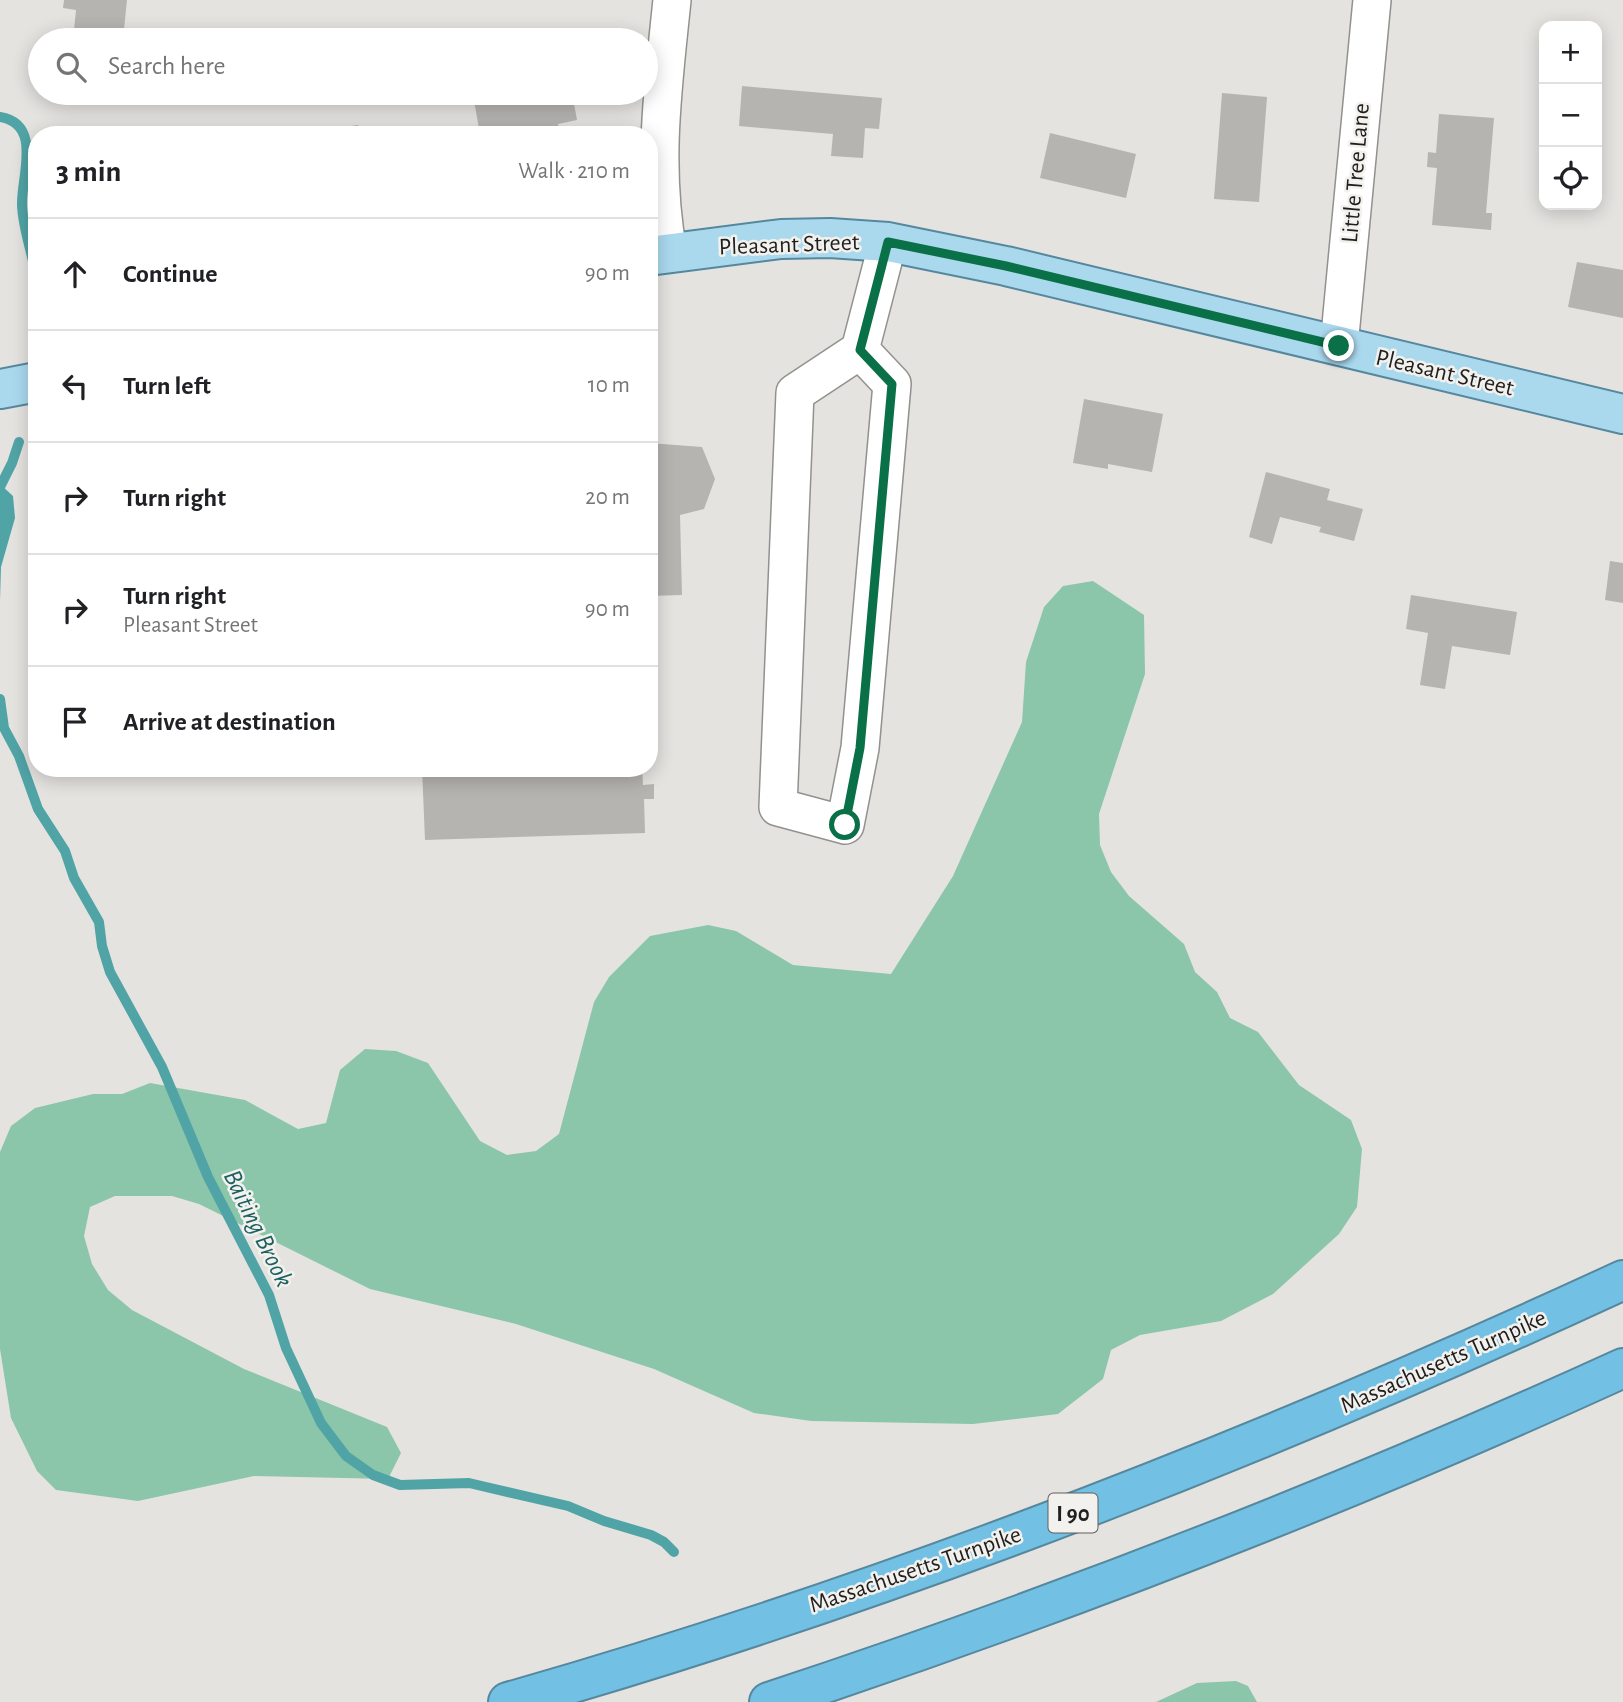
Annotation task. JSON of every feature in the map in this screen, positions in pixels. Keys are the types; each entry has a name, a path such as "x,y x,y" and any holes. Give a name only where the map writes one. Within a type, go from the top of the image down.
{"highway":[{"name":"Massachusetts Turnpike","path":"508,1702 786,1615 1041,1525 1280,1432 1512,1332 1623,1280"},
{"path":"769,1702 1051,1604 1184,1553 1422,1456 1623,1368"}],"main road":[{"name":"Pleasant Street","path":"658,254 781,239 830,238 888,242 995,263 1623,414"},
{"path":"0,388 28,383"}],"street":[{"path":"658,254 659,136 672,0"},
{"name":"Little Tree Lane","path":"1339,346 1372,0"},
{"path":"860,350 892,384 860,748 845,825 778,807 795,393 860,350 888,242"}],"green space":[{"path":"1093,581 1144,615 1145,674 1099,814 1100,845 1111,872 1129,896 1184,944 1195,972 1217,992 1230,1018 1258,1032 1299,1085 1351,1120 1362,1149 1357,1207 1339,1234 1273,1294 1221,1321 1140,1335 1111,1350 1103,1379 1058,1414 973,1424 811,1421 754,1413 654,1369 516,1324 370,1289 199,1204 172,1196 115,1196 90,1207 84,1236 92,1264 108,1290 132,1310 244,1369 387,1427 401,1453 388,1479 254,1476 138,1501 56,1490 37,1471 11,1418 0,1349 0,1152 11,1126 35,1108 93,1094 122,1094 150,1083 245,1100 298,1129 326,1123 340,1070 365,1049 396,1051 428,1063 480,1141 507,1155 536,1151 559,1134 594,1002 609,977 650,936 708,925 736,931 793,965 891,974 953,876 1022,722 1026,662 1044,607 1063,586"},
{"path":"1236,1681 1248,1686 1257,1702 1156,1702 1197,1683"}],"water":[{"path":"0,484 13,496 15,518 1,567 0,600"}],"building":[{"path":"64,0 127,0 124,28 74,28 76,10 63,8"},
{"path":"742,86 882,98 879,129 865,128 863,158 831,156 833,134 739,126"},
{"path":"1222,93 1267,97 1259,202 1214,199"},
{"path":"475,105 574,105 577,120 558,126 478,126"},
{"path":"1439,114 1494,118 1486,213 1492,213 1491,230 1432,225 1437,168 1427,167 1428,152 1436,153"},
{"path":"1050,133 1136,154 1126,198 1040,178"},
{"path":"1577,262 1623,270 1623,318 1568,307"},
{"path":"1084,399 1163,414 1152,472 1108,464 1108,469 1073,463"},
{"path":"658,444 702,447 715,479 704,509 680,515 682,595 658,596"},
{"path":"1266,472 1330,489 1327,500 1363,509 1354,541 1319,532 1321,527 1280,517 1272,544 1249,537"},
{"path":"1610,561 1623,563 1623,603 1605,600"},
{"path":"1411,595 1517,612 1510,655 1452,646 1445,689 1420,685 1428,633 1406,629"},
{"path":"422,777 643,777 643,785 654,784 654,799 644,799 645,833 425,840"}],"waterway":[{"name":"Baiting Brook","path":"0,117 13,122 26,141 22,205 28,241"},
{"name":"Baiting Brook","path":"0,487 19,442"},
{"name":"Baiting Brook","path":"0,699 4,728 19,756 38,809 65,851 74,878 99,922 102,946 110,972 162,1067 208,1177 269,1295 286,1348 321,1423 346,1456 373,1475 400,1485 469,1483 568,1506 604,1521 651,1535 674,1552"}],"route":[{"path":"845,825 860,748 892,384 860,350 888,242 950,253 1339,346"}]}
